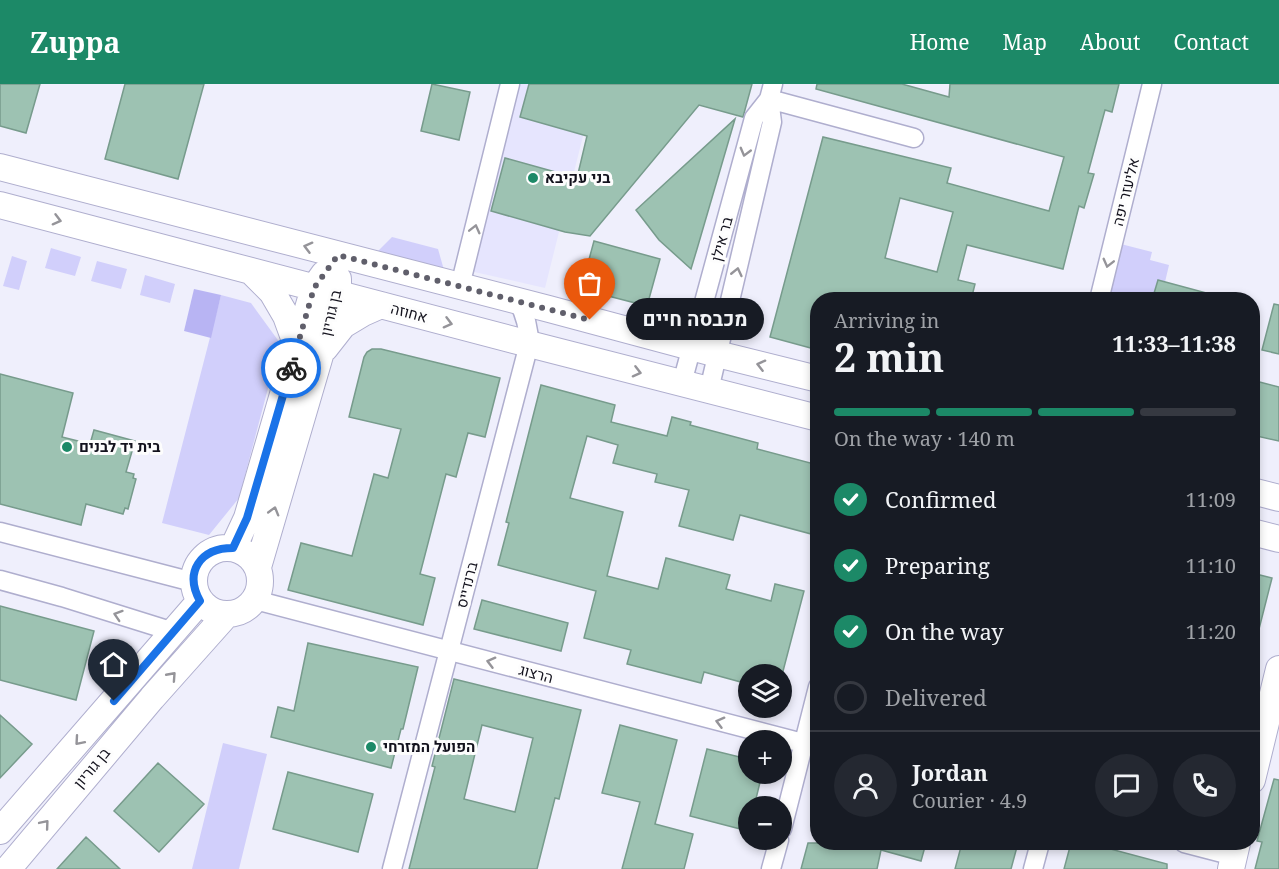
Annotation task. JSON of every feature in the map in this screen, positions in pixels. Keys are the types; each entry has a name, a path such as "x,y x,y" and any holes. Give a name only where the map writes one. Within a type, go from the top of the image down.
{"main road":[{"path":"0,166 810,377"},
{"name":"אחוזה","path":"0,205 810,416"},
{"name":"בן גוריון","path":"258,567 309,350 338,255"},
{"path":"251,271 272,292 309,350 343,325 381,305"},
{"name":"בן גוריון","path":"233,548 247,518 309,350"},
{"path":"1260,493 1279,498"},
{"path":"1260,534 1279,539"},
{"path":"221,548 233,548 252,558 258,567 261,578 260,590 255,600 247,608 237,613 226,615 216,613 207,608 196,591 195,569 210,552 221,548"},
{"name":"בן גוריון","path":"0,831 174,632 196,591"},
{"name":"בן גוריון","path":"8,869 152,698 226,615"},
{"path":"1260,747 1279,669"}],"street":[{"path":"460,286 510,84"},
{"name":"אליעזר יפה","path":"1101,292 1152,84"},
{"path":"771,92 914,138"},
{"name":"בר אילן","path":"682,383 754,118 771,92"},
{"name":"בר אילן","path":"709,390 772,122 771,92"},
{"name":"ברנדייס","path":"392,869 529,344 529,328 525,313 518,301"},
{"path":"0,532 196,591"},
{"path":"0,580 174,632"},
{"name":"הרצוג","path":"255,600 810,746"},
{"path":"792,799 810,746"},
{"path":"771,869 776,850"},
{"path":"1034,869 1038,850"},
{"path":"1211,850 1234,856"}],"shaded area":[{"name":"בני עקיבא","path":"516,84 596,84 545,288 470,271"},
{"path":"392,237 438,249 444,270 377,252"},
{"path":"1113,242 1152,252 1150,260 1169,265 1165,282 1158,280 1154,292 1101,292"},
{"path":"51,248 81,257 75,276 45,268"},
{"path":"12,256 27,261 19,290 3,286"},
{"path":"97,261 127,269 121,289 91,281"},
{"path":"145,275 175,284 170,303 140,295"},
{"path":"194,289 221,295 211,338 184,331"},
{"path":"221,295 251,303 280,343 239,498 209,535 162,523"},
{"path":"223,743 267,754 239,869 192,869"}],"building":[{"path":"0,84 40,84 26,133 0,126"},
{"path":"125,84 204,84 178,179 105,159"},
{"path":"432,84 470,92 459,140 421,131"},
{"path":"529,84 752,84 743,117 699,105 590,236 565,232 491,211 505,158 577,178 587,136 520,117"},
{"path":"817,84 902,84 949,97 950,84 1119,84 1112,112 1105,110 1088,173 1094,174 1084,208 1079,206 1063,269 967,245 958,280 975,284 973,292 810,292 810,348 770,337 823,137 951,168 947,183 1049,211 1064,157 816,89","holes":["900,198 953,212 937,272 885,258"]},
{"path":"735,119 691,269 659,240 636,210"},
{"path":"594,241 660,259 647,306 581,289"},
{"path":"1158,280 1203,292 1154,292"},
{"path":"1274,304 1279,305 1279,354 1262,350"},
{"path":"372,349 381,349 500,378 485,437 468,433 456,477 446,474 420,574 435,578 423,625 288,590 301,543 352,556 374,474 388,478 401,429 349,417 364,357"},
{"name":"בית יד לבנים","path":"0,374 73,393 62,437 90,444 94,430 135,441 126,472 134,474 133,478 136,479 128,509 125,508 123,514 86,504 81,525 0,504"},
{"path":"1260,382 1279,387 1279,441 1260,437"},
{"path":"541,385 615,405 611,422 667,436 672,417 691,422 690,425 758,443 757,449 810,463 810,534 740,515 733,540 679,526 689,490 655,482 657,474 613,463 618,445 587,436 570,498 623,512 607,576 658,589 666,558 730,575 726,589 771,601 775,584 804,591 785,664 738,664 738,681 704,672 701,683 627,664 631,650 584,638 596,591 498,565 509,523 506,522"},
{"path":"1260,575 1272,578 1260,625"},
{"path":"482,600 568,623 561,651 474,629"},
{"path":"0,606 94,631 76,700 0,680"},
{"path":"308,643 418,667 391,768 271,737 278,707 294,711"},
{"path":"454,679 581,710 559,799 555,798 537,869 409,869 435,767 432,766","holes":["482,725 533,738 515,812 464,799"]},
{"path":"0,715 32,744 0,778"},
{"path":"620,725 677,740 655,824 693,834 684,869 622,869 640,802 602,793"},
{"path":"707,749 738,757 738,784 760,784 757,796 738,796 738,828 690,816"},
{"path":"158,763 204,804 159,852 114,811"},
{"path":"288,772 373,794 358,852 273,829"},
{"path":"1274,779 1279,780 1279,869 1255,869 1262,842 1260,842 1260,830"},
{"path":"86,837 120,869 57,869"},
{"path":"808,843 810,843 810,850 881,850 877,869 801,869"},
{"path":"881,850 924,850 921,861"},
{"path":"960,850 1016,850 1011,869 955,869"},
{"path":"1069,850 1114,850 1167,864 1167,869 1064,869"}],"way so far":[{"path":"291,368 314,288 338,255 590,320"}],"place":[{"name":"בני עקיבא","path":"533,178"},
{"name":"מכבסה חיים","path":"590,320"},
{"name":"בית יד לבנים","path":"67,447"},
{"name":"הפועל המזרחי","path":"371,747"}],"route":[{"path":"114,701 200,601 193,582 195,569 201,559 221,548 233,548 247,518 291,368"}]}
